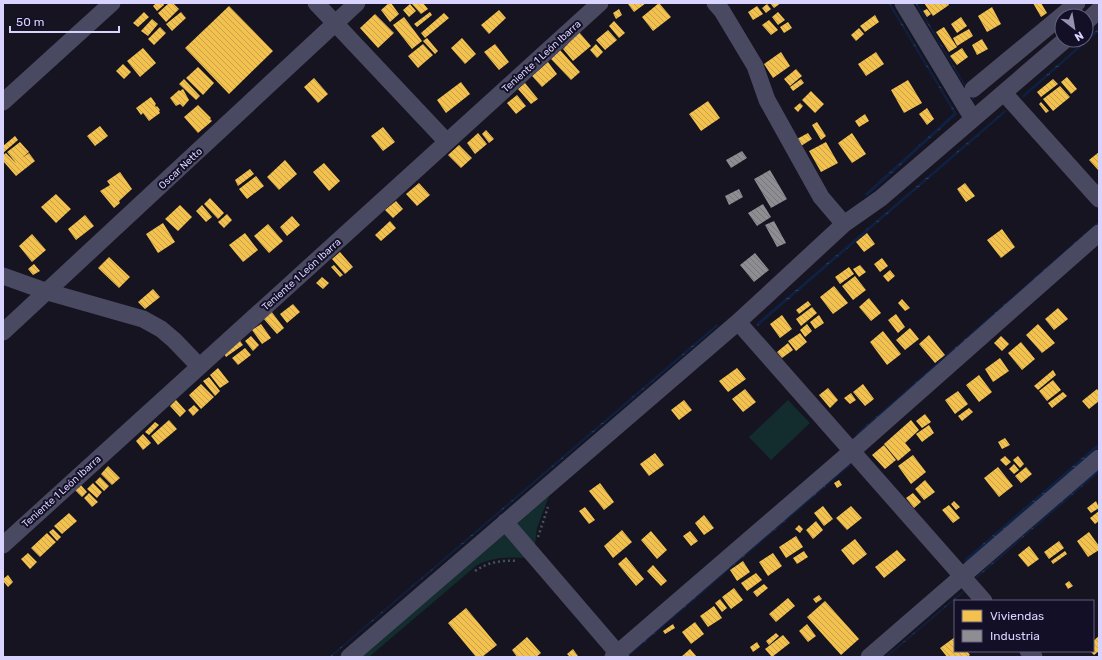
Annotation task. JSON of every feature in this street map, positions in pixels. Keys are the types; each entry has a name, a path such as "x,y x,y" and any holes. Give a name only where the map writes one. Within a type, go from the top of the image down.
{"street":[{"path":"3,102 112,3"},
{"path":"316,3 447,142"},
{"name":"Oscar Netto","path":"3,332 48,292 357,3"},
{"name":"Teniente 1 León Ibarra","path":"3,544 600,3"},
{"path":"715,3 722,11 755,66 767,100 821,197 844,224"},
{"path":"903,3 967,93 973,119"},
{"path":"967,93 1076,7"},
{"path":"349,657 738,322 844,224 881,198 1056,48"},
{"path":"1004,93 1099,199"},
{"path":"505,522 617,656 1099,233"},
{"path":"3,276 48,292 143,319 161,329 199,366"},
{"path":"738,322 983,600"},
{"path":"869,657 1099,458"}],"path":[{"path":"538,541 542,520 551,501"},
{"path":"472,573 495,562 523,562"}],"green space":[{"path":"788,400 810,423 771,460 749,437"},
{"path":"549,496 537,528 535,545 526,558 501,558 489,560 477,565 369,657 360,657"}],"water":[{"path":"888,3 890,3 957,114 867,196 865,194 954,113"},
{"path":"915,3 917,3 973,98 1054,28 1054,30 973,100"},
{"path":"1099,28 1099,31 1094,35 1094,32"},
{"path":"1076,48 1080,48 1023,98 1022,96"},
{"path":"1005,110 1006,112 758,326 756,324"},
{"path":"1099,221 1099,225 857,435 856,434"},
{"path":"717,324 718,326 331,657 329,657"},
{"path":"1099,443 1099,447 966,563 964,560"},
{"path":"850,464 851,465 630,655 629,654"},
{"path":"1099,469 1099,472 977,578 976,577"},
{"path":"963,591 964,592 887,657 885,657"}],"building: Viviendas":[{"path":"156,3 163,3 164,5 157,11 153,6"},
{"path":"169,3 173,3 179,9 166,22 158,13"},
{"path":"391,3 399,14 390,22 381,10"},
{"path":"411,3 423,3 428,9 421,14"},
{"path":"646,3 634,12 628,4"},
{"path":"659,3 671,17 653,31 642,17"},
{"path":"770,3 781,3 774,8"},
{"path":"924,3 948,3 949,5 933,16"},
{"path":"1033,3 1041,3 1047,13 1041,17"},
{"path":"410,4 416,11 409,17 403,10"},
{"path":"767,4 771,9 766,13 762,8"},
{"path":"229,6 273,51 229,94 185,48"},
{"path":"757,6 763,14 753,20 748,12"},
{"path":"992,7 1001,24 987,32 978,16"},
{"path":"619,9 622,15 616,19 613,13"},
{"path":"927,9 931,14 927,17 923,11"},
{"path":"499,10 506,18 489,34 481,25"},
{"path":"144,12 149,17 138,27 133,23"},
{"path":"181,12 186,18 172,31 166,24"},
{"path":"430,12 432,15 417,27 414,24"},
{"path":"778,12 785,20 778,25 772,17"},
{"path":"444,13 449,18 425,38 421,33"},
{"path":"375,14 394,33 378,48 360,28"},
{"path":"875,15 879,22 865,32 860,26"},
{"path":"404,17 422,41 412,49 393,25"},
{"path":"961,17 967,26 957,33 951,24"},
{"path":"152,19 158,24 148,36 141,31"},
{"path":"769,20 778,30 771,35 762,25"},
{"path":"614,21 625,33 619,38 609,26"},
{"path":"788,22 792,28 784,33 780,27"},
{"path":"160,27 166,33 154,45 148,39"},
{"path":"944,27 957,47 949,52 936,32"},
{"path":"859,28 864,34 856,41 851,35"},
{"path":"969,29 973,36 957,46 953,38"},
{"path":"608,30 617,40 605,50 596,40"},
{"path":"579,32 591,46 573,61 563,49"},
{"path":"427,38 438,51 435,54 423,41"},
{"path":"462,38 476,54 465,64 451,48"},
{"path":"982,39 988,49 977,55 972,45"},
{"path":"423,44 433,55 418,68 408,56"},
{"path":"495,44 509,62 499,70 484,52"},
{"path":"596,44 603,52 597,58 590,50"},
{"path":"143,48 156,63 140,77 127,61"},
{"path":"962,48 968,57 957,65 950,56"},
{"path":"560,50 580,72 571,80 551,59"},
{"path":"781,52 790,66 773,78 764,64"},
{"path":"876,52 884,64 866,76 858,64"},
{"path":"548,62 557,74 542,87 532,76"},
{"path":"123,64 131,72 124,79 116,71"},
{"path":"198,67 214,83 203,95 186,78"},
{"path":"796,69 802,76 790,86 784,79"},
{"path":"1067,77 1077,89 1071,94 1061,82"},
{"path":"314,78 328,94 318,103 304,87"},
{"path":"184,79 200,96 196,100 179,84"},
{"path":"801,79 804,83 793,91 790,87"},
{"path":"1053,79 1058,84 1041,97 1037,92"},
{"path":"908,80 922,103 904,113 891,90"},
{"path":"461,82 470,94 446,113 437,100"},
{"path":"525,83 538,99 531,104 518,89"},
{"path":"1060,86 1070,97 1053,111 1043,99"},
{"path":"183,89 189,100 183,107 180,104 176,106 170,98 179,90 180,91"},
{"path":"811,91 824,104 815,113 802,100"},
{"path":"517,95 526,106 516,114 507,103"},
{"path":"151,97 156,104 156,107 157,106 160,110 160,113 149,121 143,113 141,115 136,108"},
{"path":"708,101 720,118 701,131 689,114"},
{"path":"1041,102 1049,111 1046,113 1039,104"},
{"path":"800,103 803,106 798,112 794,108"},
{"path":"198,105 211,118 210,119 212,121 198,133 184,117"},
{"path":"927,108 934,119 927,125 919,114"},
{"path":"865,114 869,121 859,127 855,121"},
{"path":"817,122 826,136 821,140 812,125"},
{"path":"100,126 108,136 95,146 87,136"},
{"path":"383,127 395,142 383,151 371,136"},
{"path":"486,130 494,139 489,143 482,134"},
{"path":"478,133 487,144 475,154 467,143"},
{"path":"808,133 812,139 801,146 797,139"},
{"path":"852,133 866,154 852,163 838,143"},
{"path":"15,136 18,140 3,153 3,146"},
{"path":"20,142 29,152 22,158 29,153 35,161 16,176 3,161 3,155 6,153 16,163 7,152"},
{"path":"826,142 838,163 821,172 809,151"},
{"path":"459,145 472,158 461,168 448,155"},
{"path":"1099,152 1099,171 1089,160"},
{"path":"285,160 297,174 279,190 267,177"},
{"path":"324,163 340,181 329,191 313,172"},
{"path":"250,169 254,174 238,186 235,180"},
{"path":"120,172 132,189 114,208 100,191 110,185 107,181"},
{"path":"256,176 264,186 247,199 239,189"},
{"path":"419,183 430,195 417,206 406,194"},
{"path":"965,183 975,196 966,202 957,189"},
{"path":"56,194 71,209 56,223 41,207"},
{"path":"210,198 224,213 218,219 204,204"},
{"path":"396,201 403,209 393,218 385,210"},
{"path":"180,205 192,217 178,231 165,219"},
{"path":"202,205 212,217 206,222 196,211"},
{"path":"227,214 232,220 224,228 218,222"},
{"path":"85,215 94,226 76,240 68,229"},
{"path":"292,216 300,225 287,236 280,227"},
{"path":"390,221 396,228 381,241 375,235"},
{"path":"163,223 175,242 158,253 146,234"},
{"path":"268,224 283,241 269,253 254,236"},
{"path":"1002,229 1015,247 1001,258 987,240"},
{"path":"245,233 258,250 243,262 229,245"},
{"path":"867,233 875,244 864,252 856,242"},
{"path":"32,234 46,250 32,262 19,246"},
{"path":"340,252 353,267 345,274 332,259"},
{"path":"109,257 130,277 119,288 98,268"},
{"path":"882,258 888,266 880,272 874,264"},
{"path":"34,264 40,271 33,275 28,269"},
{"path":"334,265 343,275 340,277 331,267"},
{"path":"860,265 866,272 859,277 853,269"},
{"path":"849,267 854,274 840,284 835,277"},
{"path":"890,270 895,276 888,282 883,276"},
{"path":"855,276 866,290 853,300 842,286"},
{"path":"322,277 329,283 323,289 316,283"},
{"path":"834,286 848,303 833,314 820,297"},
{"path":"153,289 160,297 145,309 138,302"},
{"path":"869,298 881,313 871,321 859,307"},
{"path":"902,299 910,308 905,311 898,303"},
{"path":"808,301 811,305 799,314 796,310"},
{"path":"293,304 300,312 287,323 280,314"},
{"path":"812,307 817,313 801,326 796,319"},
{"path":"1058,308 1068,319 1054,330 1045,319"},
{"path":"271,311 284,328 277,334 263,318"},
{"path":"896,314 905,327 898,333 888,320"},
{"path":"782,315 792,329 780,338 770,324"},
{"path":"819,315 824,323 815,329 810,322"},
{"path":"261,324 271,338 262,344 252,330"},
{"path":"807,324 812,331 805,337 800,330"},
{"path":"1038,324 1055,343 1042,353 1026,335"},
{"path":"910,328 919,339 905,350 896,340"},
{"path":"883,331 901,354 887,365 870,342"},
{"path":"800,333 807,342 796,351 788,341"},
{"path":"929,335 945,355 935,363 919,344"},
{"path":"251,336 259,345 253,351 245,341"},
{"path":"1001,336 1009,344 1002,351 994,343"},
{"path":"238,338 243,345 226,357 222,350"},
{"path":"1021,342 1035,359 1022,370 1008,353"},
{"path":"788,343 793,350 782,358 777,352"},
{"path":"245,348 251,355 238,365 232,358"},
{"path":"1000,358 1009,371 993,382 985,369"},
{"path":"218,368 229,382 220,388 210,375"},
{"path":"737,368 746,379 728,392 719,381"},
{"path":"1053,370 1056,375 1038,390 1034,386"},
{"path":"979,375 992,392 979,402 966,385"},
{"path":"209,377 220,391 215,396 203,381"},
{"path":"1053,380 1061,390 1047,401 1039,391"},
{"path":"201,384 214,397 201,409 189,395"},
{"path":"863,384 874,399 865,406 853,392"},
{"path":"828,388 838,400 830,408 819,395"},
{"path":"745,389 756,402 743,412 732,399"},
{"path":"1097,389 1099,392 1099,401 1089,409 1082,401"},
{"path":"958,391 968,404 955,414 945,400"},
{"path":"1063,392 1067,396 1052,408 1048,403"},
{"path":"851,393 856,400 850,404 844,398"},
{"path":"176,400 186,411 180,417 170,406"},
{"path":"684,400 692,410 679,420 671,410"},
{"path":"194,405 199,410 193,416 188,410"},
{"path":"969,408 973,412 962,421 958,416"},
{"path":"925,414 931,422 922,428 916,421"},
{"path":"169,420 177,429 158,445 151,436"},
{"path":"911,420 919,430 905,443 911,450 898,461 884,444"},
{"path":"155,422 159,425 149,435 145,432"},
{"path":"929,425 934,433 922,442 916,434"},
{"path":"143,434 151,443 143,450 136,441"},
{"path":"1005,438 1010,445 1002,449 998,442"},
{"path":"884,445 896,460 885,469 872,455"},
{"path":"655,453 664,465 649,476 640,464"},
{"path":"913,455 926,472 911,484 898,466"},
{"path":"1005,456 1011,462 1006,466 1000,460"},
{"path":"1018,456 1024,464 1020,468 1013,460"},
{"path":"1014,464 1019,470 1014,474 1009,469"},
{"path":"108,466 120,478 112,485 101,474"},
{"path":"998,467 1013,486 999,497 984,478"},
{"path":"1026,467 1032,474 1021,483 1015,476"},
{"path":"100,477 109,486 104,491 95,482"},
{"path":"839,480 842,485 837,488 834,483"},
{"path":"925,480 935,492 924,500 915,489"},
{"path":"93,483 102,492 97,498 87,489"},
{"path":"600,483 614,502 604,510 589,491"},
{"path":"80,484 87,492 82,497 75,490"},
{"path":"89,493 98,502 92,507 84,498"},
{"path":"913,493 921,502 914,508 906,498"},
{"path":"954,501 960,507 956,510 951,504"},
{"path":"1096,501 1099,508 1091,513 1087,508"},
{"path":"949,505 960,518 953,523 942,510"},
{"path":"823,506 833,519 824,526 814,513"},
{"path":"851,506 862,518 847,530 836,518"},
{"path":"585,507 595,520 589,524 579,511"},
{"path":"1099,511 1099,521 1095,524 1090,518"},
{"path":"69,513 77,521 62,534 54,526"},
{"path":"704,515 714,528 704,535 695,523"},
{"path":"816,521 823,530 813,539 806,530"},
{"path":"799,525 803,529 800,533 795,529"},
{"path":"53,529 61,537 57,541 49,532"},
{"path":"622,530 632,542 613,558 604,546"},
{"path":"651,531 667,550 657,559 641,540"},
{"path":"690,531 698,541 691,546 683,536"},
{"path":"1089,532 1099,546 1099,550 1088,557 1077,541"},
{"path":"47,533 56,542 40,557 31,548"},
{"path":"796,536 803,547 786,558 779,547"},
{"path":"855,539 867,554 853,565 841,550"},
{"path":"1059,541 1064,548 1049,559 1044,552"},
{"path":"1029,546 1039,559 1028,567 1018,555"},
{"path":"897,550 906,560 884,578 875,567"},
{"path":"804,551 808,557 797,564 793,558"},
{"path":"1065,551 1067,554 1053,564 1051,561"},
{"path":"28,553 37,562 30,569 21,559"},
{"path":"773,553 782,566 768,576 759,562"},
{"path":"626,557 644,579 636,586 618,564"},
{"path":"743,561 750,572 737,581 730,570"},
{"path":"653,565 667,581 661,586 647,571"},
{"path":"756,573 762,580 747,591 741,583"},
{"path":"8,575 13,582 8,587 3,579"},
{"path":"1069,581 1073,586 1068,589 1065,584"},
{"path":"764,584 768,588 757,597 753,592"},
{"path":"734,588 743,600 731,609 722,597"},
{"path":"819,595 822,599 816,603 813,599"},
{"path":"788,598 795,606 776,622 769,614"},
{"path":"720,599 727,608 722,612 715,603"},
{"path":"825,601 859,639 841,655 807,617"},
{"path":"714,606 722,618 708,627 700,616"},
{"path":"466,608 497,645 482,657 476,657 448,623"},
{"path":"695,622 704,634 691,644 682,632"},
{"path":"673,624 675,628 665,634 663,631"},
{"path":"807,624 816,636 808,642 799,631"},
{"path":"776,633 779,636 769,645 766,641"},
{"path":"783,635 790,643 772,657 765,649"},
{"path":"1099,636 1099,651 1094,655 1091,652 1094,652 1094,640"},
{"path":"527,637 541,653 536,657 517,657 512,650"},
{"path":"954,638 954,652 968,652 970,655 967,657 947,657 940,648"},
{"path":"757,642 760,647 753,652 750,647"},
{"path":"573,649 578,656 577,657 570,657 567,654"},
{"path":"690,649 697,657 681,657"}],"building: Industria":[{"path":"742,151 747,158 731,168 726,160"},
{"path":"770,170 787,199 771,208 754,179"},
{"path":"739,189 743,197 729,205 725,196"},
{"path":"763,204 771,217 757,226 748,213"},
{"path":"774,221 786,243 777,247 765,225"},
{"path":"755,253 769,270 754,282 740,265"}]}
